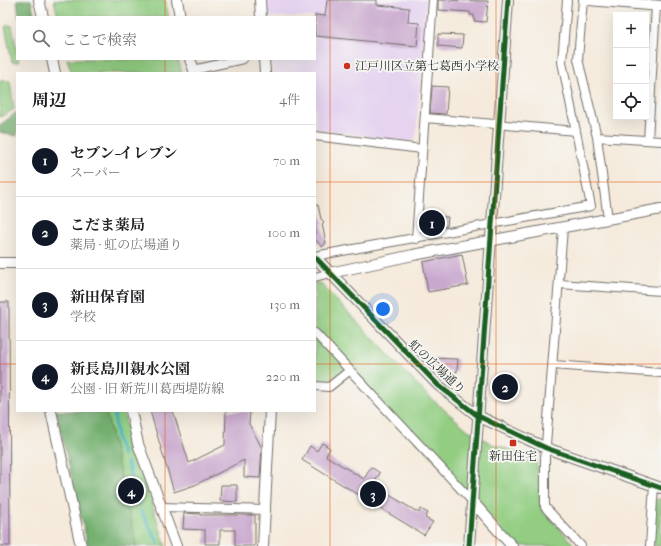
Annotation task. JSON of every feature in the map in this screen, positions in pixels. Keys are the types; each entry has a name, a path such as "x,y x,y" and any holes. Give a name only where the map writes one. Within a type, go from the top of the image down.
{"street":[{"path":"39,0 43,16"},
{"path":"177,0 180,16"},
{"path":"260,0 261,16"},
{"path":"416,239 434,0"},
{"path":"469,546 490,225 508,0"},
{"path":"316,257 591,206 562,62 567,0"},
{"path":"583,0 578,60 597,137 608,219"},
{"path":"588,0 658,6 648,140"},
{"path":"52,60 55,72"},
{"path":"190,60 194,71 239,60"},
{"path":"264,60 265,72"},
{"path":"652,75 661,75"},
{"path":"425,118 576,131"},
{"path":"316,136 422,149"},
{"path":"597,137 661,141"},
{"path":"316,276 413,255 661,209"},
{"path":"562,228 546,448 545,507 581,546"},
{"name":"虹の広場通り","path":"316,258 366,312 438,385 478,416 546,448 658,486"},
{"path":"0,263 16,263"},
{"path":"559,284 661,291"},
{"path":"316,334 349,372 472,501 512,546"},
{"path":"553,365 661,373"},
{"path":"316,386 329,387 349,372"},
{"path":"51,412 81,546"},
{"path":"131,412 133,427 138,444 176,546"},
{"path":"263,546 270,412"},
{"path":"650,546 658,486"},
{"path":"162,507 266,510"}],"shaded area":[{"name":"江戸川区立第七葛西小学校","path":"267,0 426,0 416,137 411,142 316,129 316,72 273,72 271,60 316,60 316,16 268,16"}],"green space":[{"path":"17,0 31,0 35,16 19,16"},
{"path":"54,0 165,0 169,16 58,16"},
{"path":"8,25 12,26 16,47 16,60 19,60 19,62 12,62 5,27"},
{"path":"67,60 178,60 182,72 72,72"},
{"path":"0,81 10,81 14,109 0,117"},
{"path":"16,113 16,136 0,132 0,125"},
{"path":"316,282 321,284 427,395 468,430 492,444 536,458 541,508 575,546 517,546 347,368 328,382 316,381"},
{"path":"56,412 106,412 137,546 88,546"},
{"path":"95,412 123,412 129,436 166,546 128,546"},
{"path":"661,498 661,546 654,546 656,500"}],"building":[{"path":"327,0 377,0 377,5 409,8 408,22 419,23 417,46 316,36 315,15 325,16"},
{"path":"438,0 488,1 486,22 474,21 474,15 470,15 470,12 438,10"},
{"path":"438,34 463,35 462,48 438,46"},
{"path":"432,86 448,87 446,114 430,113"},
{"path":"316,205 318,205 321,219 324,222 322,224 326,243 322,247 316,240"},
{"path":"423,216 448,217 447,226 422,229"},
{"path":"462,254 468,285 428,292 423,262"},
{"path":"0,302 9,302 10,546 0,546"},
{"path":"429,358 458,359 457,372 450,372"},
{"path":"150,412 173,412 189,463 225,445 226,412 250,412 249,424 262,448 260,478 244,477 244,460 195,485 174,492"},
{"path":"322,443 330,448 326,456 364,479 371,467 380,473 373,485 419,513 421,509 428,513 425,518 433,522 424,535 302,460 310,446 317,451"},
{"path":"221,485 237,485 237,502 220,501"},
{"path":"184,513 200,515 255,515 255,546 235,546 235,530 220,530 220,544 205,544 205,530 183,529"}],"waterway":[{"path":"114,412 117,439 123,456"},
{"path":"127,462 139,504"},
{"path":"141,511 158,543"}],"cycle path":[{"path":"469,546 508,0"},
{"path":"316,258 438,385 478,416 546,448 661,488"}],"place":[{"name":"江戸川区立第七葛西小学校","path":"347,66"},
{"name":"セブン-イレブン","path":"432,223"},
{"name":"こだま薬局","path":"505,387"},
{"name":"新田住宅","path":"513,443"},
{"name":"新長島川親水公園","path":"131,491"},
{"name":"新田保育園","path":"373,494"}]}
